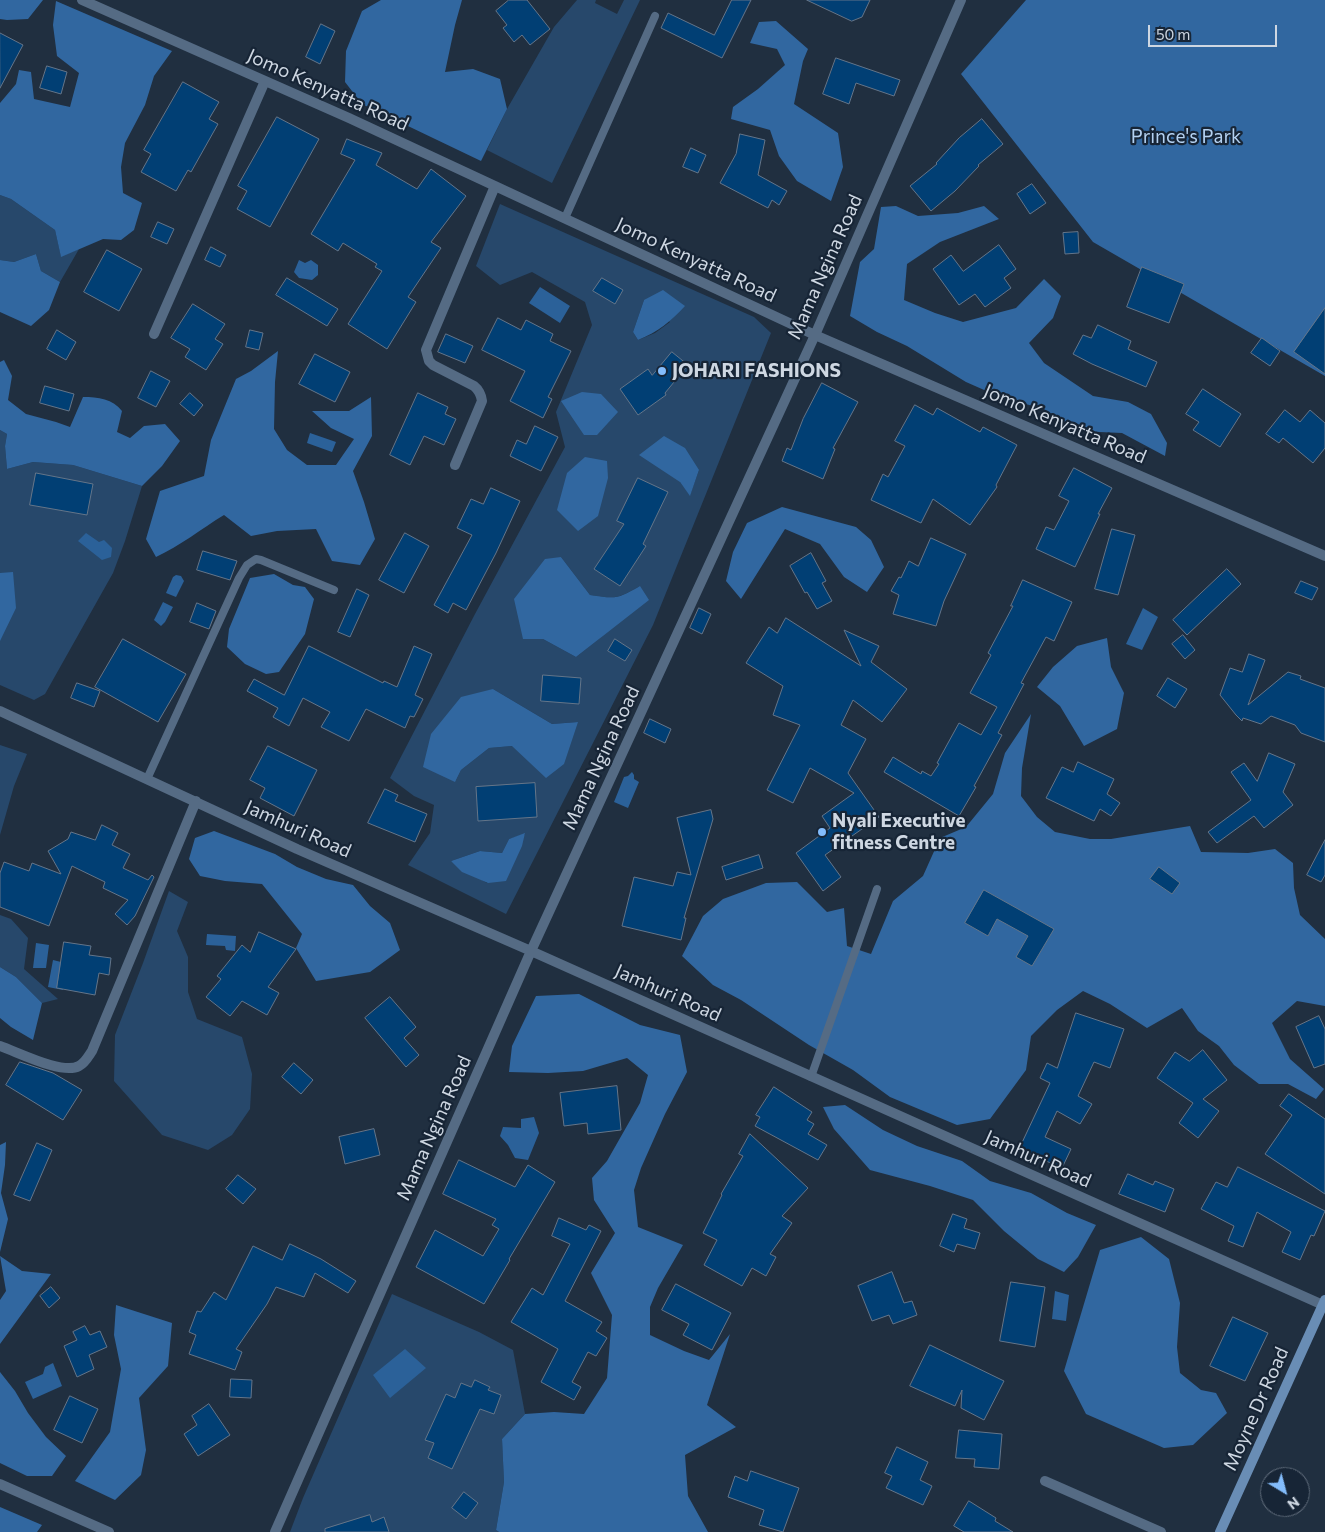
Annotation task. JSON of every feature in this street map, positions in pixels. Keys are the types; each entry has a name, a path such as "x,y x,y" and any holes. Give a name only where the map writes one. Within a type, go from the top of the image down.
{"main road":[{"name":"Moyne Dr Road","path":"1220,1532 1324,1303"}],"street":[{"name":"Jomo Kenyatta Road","path":"82,0 495,186 815,335 1325,556"},
{"name":"Mama Ngina Road","path":"275,1532 531,951 815,335 961,0"},
{"path":"154,334 265,81"},
{"path":"455,465 482,401 481,395 479,390 468,382 433,365 429,360 426,350 495,186"},
{"name":"Jamhuri Road","path":"0,711 297,849 1324,1303"},
{"path":"0,1046 66,1069 78,1067 86,1061 92,1051 196,801"},
{"path":"1045,1481 1161,1532"},
{"path":"0,1484 109,1532"}],"lane":[{"path":"565,218 655,16"},
{"path":"146,778 239,578 247,565 256,559 261,560 334,590"},
{"path":"811,1077 877,889"}],"shaded area":[{"path":"577,0 596,0 595,3 617,14 624,0 640,0 552,183 487,150 507,109 554,27"},
{"path":"0,195 11,199 55,230 61,256 79,249 60,282 41,271 36,254 14,262 0,260"},
{"path":"500,204 754,317 771,333 653,625 506,914 408,865 430,833 434,805 414,796 390,778 475,614 565,447 556,412 592,325 585,302 532,272 500,285 476,266","holes":["644,300 670,322 655,333 638,340 633,332","699,470 690,495 680,482","561,557 590,595 616,597 640,586 600,638 576,657 543,639","493,689 552,724 578,722 512,746 489,748 461,770 455,782","525,834 487,883 451,861 480,851 502,853 509,839"]},
{"path":"299,260 305,263 311,260 318,265 318,275 312,280 299,278 294,272"},
{"path":"540,287 570,306 560,323 529,303"},
{"path":"0,430 7,434 5,446 7,469 33,462 73,465 142,486 113,573 45,694 34,700 0,685"},
{"path":"310,433 336,442 332,452 307,443"},
{"path":"86,533 99,542 104,540 112,548 111,557 102,560 78,541"},
{"path":"176,575 181,576 184,581 176,597 166,593 173,577"},
{"path":"163,602 173,607 161,626 154,620"},
{"path":"1143,608 1158,617 1142,650 1126,644"},
{"path":"0,745 27,754 14,786 0,835"},
{"path":"632,772 634,779 639,782 628,808 614,802 624,777"},
{"path":"169,891 188,902 177,931 188,957 188,992 197,1019 242,1037 252,1074 250,1109 232,1135 208,1150 162,1135 114,1081 115,1035"},
{"path":"0,915 11,919 28,938 24,969 58,999 42,1003 16,977 0,967"},
{"path":"207,934 236,936 235,951 226,950 225,946 206,945"},
{"path":"36,943 49,945 46,968 33,968"},
{"path":"53,960 65,963 63,990 48,987"},
{"path":"534,1117 539,1133 528,1160 515,1158 508,1145 500,1136 503,1127 521,1128 521,1119"},
{"path":"1055,1291 1069,1295 1066,1321 1052,1319"},
{"path":"392,1294 479,1332 513,1350 525,1414 502,1439 504,1482 496,1530 499,1532 290,1532"},
{"path":"405,1349 426,1368 390,1398 373,1375"},
{"path":"53,1363 62,1386 33,1399 25,1382 43,1374 45,1367"}],"green space":[{"path":"0,0 43,0 28,19 7,20 0,19"},
{"path":"381,0 462,0 445,72 473,69 500,79 507,109 481,161 362,104 345,82 346,51 362,11"},
{"name":"Prince's Park","path":"1026,0 1325,0 1325,376 1093,242 961,74"},
{"path":"56,1 172,51 154,76 145,105 125,143 121,167 123,193 142,203 134,230 121,240 103,239 61,257 55,230 11,199 0,195 0,103 16,84 19,70 31,72 34,99 70,107 79,73 57,56 53,25"},
{"path":"776,21 808,49 803,61 794,104 838,133 843,167 831,201 797,181 779,156 770,130 731,119 733,107 758,89 785,65 777,49 750,43 759,22"},
{"path":"896,206 918,216 958,213 984,206 999,219 940,242 907,264 904,300 963,322 1016,308 1044,279 1061,296 1053,318 1029,343 1044,363 1093,396 1128,402 1151,414 1167,443 1165,456 1122,433 1077,431 1044,409 1000,397 966,382 907,346 877,332 850,316 860,262 874,249 881,207"},
{"path":"36,254 41,271 60,282 49,310 31,326 0,312 0,260 14,262"},
{"path":"663,290 685,306 664,326 638,340 633,332 644,300"},
{"path":"278,351 274,429 287,450 307,465 336,465 354,439 331,428 312,411 349,411 371,397 372,436 353,471 375,539 360,565 332,561 316,529 277,531 251,536 224,515 182,543 156,557 146,539 160,491 204,476 211,440 236,379 251,371"},
{"path":"4,360 12,376 8,400 26,414 70,427 83,397 100,398 110,401 122,411 117,432 130,438 144,426 165,424 180,441 162,466 142,486 73,465 33,462 7,469 5,446 7,434 0,430 0,362"},
{"path":"582,392 601,394 618,412 597,435 584,435 561,401"},
{"path":"664,436 685,448 699,470 690,496 680,482 639,455"},
{"path":"585,457 607,461 608,478 598,516 578,531 557,510 567,473"},
{"path":"782,507 856,527 871,540 884,567 867,592 844,577 820,544 785,529 741,599 726,581 733,552 747,523"},
{"path":"561,557 590,595 616,597 640,586 649,600 576,657 543,639 523,639 514,599 545,559"},
{"path":"13,572 16,608 0,641 0,573"},
{"path":"274,574 293,585 305,587 314,599 305,634 279,672 266,674 245,664 227,647 229,629 250,578"},
{"path":"1107,638 1111,667 1124,693 1117,729 1084,746 1060,706 1037,687 1053,667 1077,646"},
{"path":"493,689 552,724 578,722 564,764 546,778 512,746 489,748 461,770 455,782 423,767 431,734 461,697"},
{"path":"1031,714 1022,768 1021,796 1037,817 1055,832 1090,839 1111,839 1190,826 1201,852 1248,853 1275,849 1293,863 1294,888 1300,915 1325,939 1325,1006 1297,1001 1272,1023 1290,1059 1324,1089 1316,1099 1288,1084 1259,1084 1234,1065 1219,1046 1198,1031 1182,1008 1147,1028 1110,1004 1083,991 1057,1010 1031,1036 1026,1070 990,1119 957,1125 890,1097 853,1070 809,1045 741,1000 713,985 682,956 703,916 723,899 766,883 797,882 827,912 844,908 847,946 871,954 893,901 923,876 940,838 966,827 993,794 1005,753"},
{"path":"214,831 275,854 297,867 326,879 353,885 370,906 390,923 400,950 370,972 316,981 296,948 302,934 262,884 225,881 200,876 189,859 195,838"},
{"path":"525,833 522,846 506,881 488,883 462,872 451,861 480,851 502,853 509,839"},
{"path":"0,967 16,977 42,1003 33,1040 0,1018"},
{"path":"579,994 640,1025 680,1035 687,1072 665,1114 641,1168 634,1190 638,1227 683,1245 658,1288 650,1307 650,1335 709,1360 730,1334 707,1405 736,1427 685,1455 688,1496 708,1532 499,1532 496,1530 504,1482 502,1439 525,1414 554,1412 584,1414 607,1378 612,1315 591,1273 615,1233 594,1200 592,1178 607,1161 640,1103 648,1075 627,1058 583,1071 548,1073 509,1072 512,1046 536,996"},
{"path":"845,1105 883,1130 917,1146 962,1161 990,1181 1031,1193 1067,1213 1096,1225 1078,1257 1064,1272 1038,1259 1004,1231 973,1200 870,1170 834,1129 823,1107"},
{"path":"6,1142 1,1193 8,1219 0,1252 0,1145"},
{"path":"1141,1237 1169,1259 1180,1303 1177,1347 1180,1373 1201,1390 1216,1393 1227,1413 1193,1445 1164,1448 1086,1414 1064,1371 1100,1250"},
{"path":"0,1256 22,1271 51,1274 0,1344 0,1300 6,1291"},
{"path":"116,1305 172,1323 168,1366 139,1398 146,1450 141,1475 115,1500 75,1481 110,1432 121,1369 114,1335"},
{"path":"0,1372 46,1437 66,1456 52,1476 27,1476 0,1463"},
{"path":"0,1507 42,1525 37,1532 0,1532"}],"building":[{"path":"509,0 527,0 550,29 530,45 522,35 514,42 503,28 507,25 496,11"},
{"path":"732,0 751,0 722,58 661,28 668,13 714,35"},
{"path":"807,0 870,0 862,17 852,21"},
{"path":"321,24 335,31 320,64 306,57"},
{"path":"0,33 23,45 0,88"},
{"path":"836,58 900,80 894,96 856,83 849,104 823,94"},
{"path":"47,66 67,72 61,94 40,88"},
{"path":"183,82 219,102 209,119 218,124 191,172 188,170 176,191 141,172 151,154 144,150"},
{"path":"277,117 319,139 270,227 237,209 247,191 238,186"},
{"path":"982,119 1003,144 978,165 955,191 931,211 910,186 937,164 959,138"},
{"path":"740,134 765,140 758,175 787,191 779,205 772,200 768,208 720,183 736,154"},
{"path":"347,139 382,153 376,165 417,189 431,169 466,196 431,242 441,248 408,297 416,302 387,349 348,324 382,271 375,267 377,264 343,243 338,251 311,234 355,160 341,154"},
{"path":"691,148 706,155 698,173 683,167"},
{"path":"1032,184 1046,203 1030,214 1017,194"},
{"path":"158,222 174,229 167,244 151,237"},
{"path":"1078,232 1079,253 1065,254 1063,233"},
{"path":"999,245 1016,269 1004,278 1011,288 985,307 975,294 959,305 933,269 951,255 963,271"},
{"path":"211,247 226,255 220,267 205,260"},
{"path":"107,250 142,269 119,311 84,292"},
{"path":"1142,267 1184,284 1169,323 1127,307"},
{"path":"287,278 338,309 327,326 276,295"},
{"path":"602,278 623,290 615,304 593,291"},
{"path":"193,304 225,324 215,339 223,344 206,370 185,357 190,349 171,338"},
{"path":"1325,308 1325,374 1294,352"},
{"path":"498,318 521,330 526,320 553,334 550,341 571,351 548,397 552,399 543,418 510,401 525,371 482,350"},
{"path":"1098,325 1131,341 1128,349 1157,362 1146,387 1073,354 1083,335 1091,338"},
{"path":"57,330 76,342 66,360 47,349"},
{"path":"250,330 263,333 259,350 246,347"},
{"path":"446,334 473,346 465,363 438,352"},
{"path":"1262,338 1280,351 1270,366 1251,353"},
{"path":"672,352 688,365 665,393 666,395 638,415 620,389 648,369 652,375"},
{"path":"315,354 350,372 335,402 299,384"},
{"path":"151,371 170,381 156,407 138,398"},
{"path":"822,383 858,402 833,448 835,449 823,479 782,461 787,448 791,450 803,419"},
{"path":"45,386 74,394 69,411 40,403"},
{"path":"1203,389 1241,414 1220,447 1193,430 1199,422 1186,414"},
{"path":"190,393 203,405 194,416 180,404"},
{"path":"418,393 448,407 445,414 456,419 444,445 424,436 410,465 390,455"},
{"path":"915,405 933,415 937,408 980,432 983,427 1017,445 996,485 997,487 970,525 933,499 921,523 871,500 883,474 888,477 905,446 895,441"},
{"path":"1285,410 1300,422 1310,410 1325,423 1325,448 1313,463 1283,438 1279,443 1266,434"},
{"path":"535,426 558,437 541,471 510,456 517,440 526,444"},
{"path":"1074,468 1112,488 1098,514 1100,514 1075,567 1036,549 1046,527 1054,530 1069,501 1059,496"},
{"path":"36,473 93,484 87,515 30,505"},
{"path":"638,478 668,492 643,544 646,546 620,586 594,569 624,524 617,521"},
{"path":"491,488 520,501 496,553 466,610 453,603 448,613 434,605 472,535 457,528 471,499 483,504"},
{"path":"1112,529 1135,535 1118,595 1095,589"},
{"path":"405,533 429,546 404,593 379,580"},
{"path":"931,538 966,554 944,601 936,626 893,614 899,595 891,591 899,577 901,578 909,561 918,566"},
{"path":"203,551 237,561 230,580 197,570"},
{"path":"811,553 826,581 822,583 832,601 817,609 807,592 805,593 790,566"},
{"path":"1227,569 1241,584 1187,635 1173,620"},
{"path":"1023,580 1072,602 1054,641 1046,637 1021,683 1024,684 998,733 1002,735 959,816 884,772 893,757 921,774 922,771 931,776 959,723 981,735 997,707 970,693 991,655 988,653 1013,606 1011,606"},
{"path":"1301,581 1318,588 1312,600 1295,593"},
{"path":"357,589 369,595 350,637 338,632"},
{"path":"197,603 216,611 209,629 190,622"},
{"path":"699,608 711,614 702,634 690,628"},
{"path":"786,618 861,666 844,630 879,646 871,662 907,689 882,722 853,700 841,725 866,739 848,773 879,817 825,855 841,877 823,891 796,853 830,828 822,816 854,793 810,768 793,803 767,790 800,725 773,715 783,686 746,663 769,627 777,633"},
{"path":"1183,635 1195,650 1185,659 1172,644"},
{"path":"123,639 186,674 158,722 95,687"},
{"path":"615,639 632,650 625,661 608,651"},
{"path":"309,646 383,683 384,681 397,687 414,646 432,654 415,695 423,699 414,717 410,716 405,728 366,709 349,741 321,727 330,712 303,698 289,726 273,717 278,708 247,691 254,679 284,695"},
{"path":"1249,654 1265,660 1248,705 1288,672 1301,676 1300,679 1325,688 1325,742 1301,733 1295,725 1271,716 1261,724 1243,718 1242,721 1236,715 1220,695 1230,668 1242,672"},
{"path":"543,675 581,678 579,704 541,701"},
{"path":"1168,678 1187,689 1175,708 1157,696"},
{"path":"77,683 100,691 94,707 71,698"},
{"path":"650,719 671,729 665,743 644,733"},
{"path":"268,746 317,770 294,816 260,798 265,788 250,780"},
{"path":"1269,753 1295,764 1283,792 1293,805 1264,828 1254,816 1217,843 1208,832 1251,800 1231,772 1244,763 1257,781"},
{"path":"1078,762 1114,779 1107,794 1120,803 1111,816 1100,809 1094,821 1046,798 1062,767 1073,772"},
{"path":"535,783 537,817 478,821 476,787"},
{"path":"385,789 398,795 395,801 427,814 415,842 368,823"},
{"path":"711,810 713,819 684,918 686,918 681,940 622,926 634,877 673,886 677,872 691,875 677,818"},
{"path":"102,825 118,833 112,845 130,854 123,868 148,880 152,875 154,877 135,916 127,925 115,914 128,900 103,888 105,882 72,866 49,926 0,907 0,873 4,862 29,871 32,863 61,874 48,851 68,839 71,832 95,840"},
{"path":"1325,840 1325,875 1321,882 1307,875"},
{"path":"759,855 763,868 726,880 722,867"},
{"path":"1159,867 1180,883 1172,894 1150,879"},
{"path":"984,890 1054,929 1032,966 1016,957 1028,936 997,919 988,936 965,923"},
{"path":"259,932 296,949 268,987 279,993 267,1015 242,1001 230,1016 206,997 221,979 217,976 242,945 250,952"},
{"path":"64,942 91,946 89,955 111,958 109,975 99,973 95,995 57,988"},
{"path":"390,997 416,1027 404,1038 419,1055 406,1067 365,1018"},
{"path":"1076,1013 1124,1029 1110,1068 1094,1062 1078,1096 1092,1104 1080,1124 1057,1111 1045,1137 1071,1149 1062,1168 1019,1149 1050,1083 1040,1078 1047,1063 1057,1068"},
{"path":"1319,1016 1325,1029 1325,1064 1314,1068 1296,1027"},
{"path":"1203,1050 1227,1080 1203,1099 1219,1111 1198,1138 1179,1123 1193,1103 1157,1078 1175,1052 1189,1061"},
{"path":"20,1062 53,1073 82,1090 63,1120 6,1085"},
{"path":"294,1063 313,1080 301,1094 282,1077"},
{"path":"617,1086 621,1130 588,1134 587,1123 564,1126 560,1093"},
{"path":"774,1087 812,1112 807,1120 814,1124 808,1134 827,1145 818,1160 755,1126 760,1117 756,1115"},
{"path":"1289,1094 1325,1119 1325,1194 1265,1154 1292,1115 1280,1106"},
{"path":"374,1129 380,1155 345,1164 339,1137"},
{"path":"750,1134 808,1188 782,1216 792,1223 770,1254 776,1257 766,1276 752,1268 742,1286 704,1265 717,1240 703,1233 721,1194 743,1156 739,1154"},
{"path":"37,1143 52,1150 30,1201 14,1195"},
{"path":"459,1160 515,1187 528,1165 555,1182 484,1304 416,1267 435,1230 483,1256 499,1229 492,1225 496,1219 443,1194"},
{"path":"1238,1167 1325,1211 1314,1236 1311,1235 1300,1260 1282,1252 1291,1232 1257,1212 1243,1247 1228,1241 1234,1226 1201,1209 1216,1182 1227,1187"},
{"path":"1128,1174 1153,1185 1155,1181 1174,1189 1165,1212 1119,1194"},
{"path":"238,1175 256,1189 243,1204 226,1189"},
{"path":"953,1214 967,1219 964,1228 980,1233 975,1249 957,1244 954,1252 940,1246"},
{"path":"559,1218 586,1230 589,1225 601,1231 565,1301 602,1322 596,1331 607,1338 596,1356 588,1352 572,1382 581,1387 574,1400 541,1382 558,1349 511,1322 532,1288 543,1295 570,1244 552,1236"},
{"path":"290,1244 321,1259 356,1281 348,1293 315,1273 304,1297 276,1287 267,1304 236,1349 242,1352 235,1370 189,1354 196,1335 189,1332 197,1311 201,1312 214,1292 226,1300 253,1246 282,1260"},
{"path":"892,1272 904,1303 912,1301 917,1315 893,1324 889,1315 872,1321 858,1286"},
{"path":"1011,1282 1045,1287 1035,1347 1000,1341"},
{"path":"676,1284 731,1313 712,1350 683,1335 689,1324 662,1310"},
{"path":"51,1287 60,1298 49,1308 40,1296"},
{"path":"1233,1317 1268,1333 1245,1381 1210,1366"},
{"path":"85,1326 90,1335 100,1331 107,1347 89,1355 94,1369 77,1377 64,1346 77,1340 73,1332"},
{"path":"930,1345 1004,1381 984,1420 961,1408 962,1390 955,1406 910,1386"},
{"path":"231,1379 252,1380 251,1398 230,1397"},
{"path":"475,1380 490,1387 488,1390 501,1395 494,1414 480,1409 452,1469 428,1458 434,1443 425,1440 446,1394 455,1398 461,1383 471,1387"},
{"path":"70,1396 98,1409 82,1443 54,1430"},
{"path":"209,1404 230,1435 198,1456 184,1434 197,1425 192,1416"},
{"path":"959,1430 1002,1434 999,1469 974,1467 975,1459 956,1458"},
{"path":"897,1447 928,1462 920,1480 932,1486 923,1505 886,1488 892,1476 885,1473"},
{"path":"751,1471 799,1488 783,1532 759,1525 764,1510 728,1497 735,1476 747,1481"},
{"path":"464,1492 478,1503 466,1519 452,1508"},
{"path":"969,1501 996,1518 995,1521 1013,1532 964,1532 954,1526"},
{"path":"370,1515 372,1522 384,1517 389,1532 325,1532 325,1529"}],"place":[{"name":"JOHARI FASHIONS","path":"662,371"},
{"name":"Nyali Executive fitness Centre","path":"822,832"}]}
